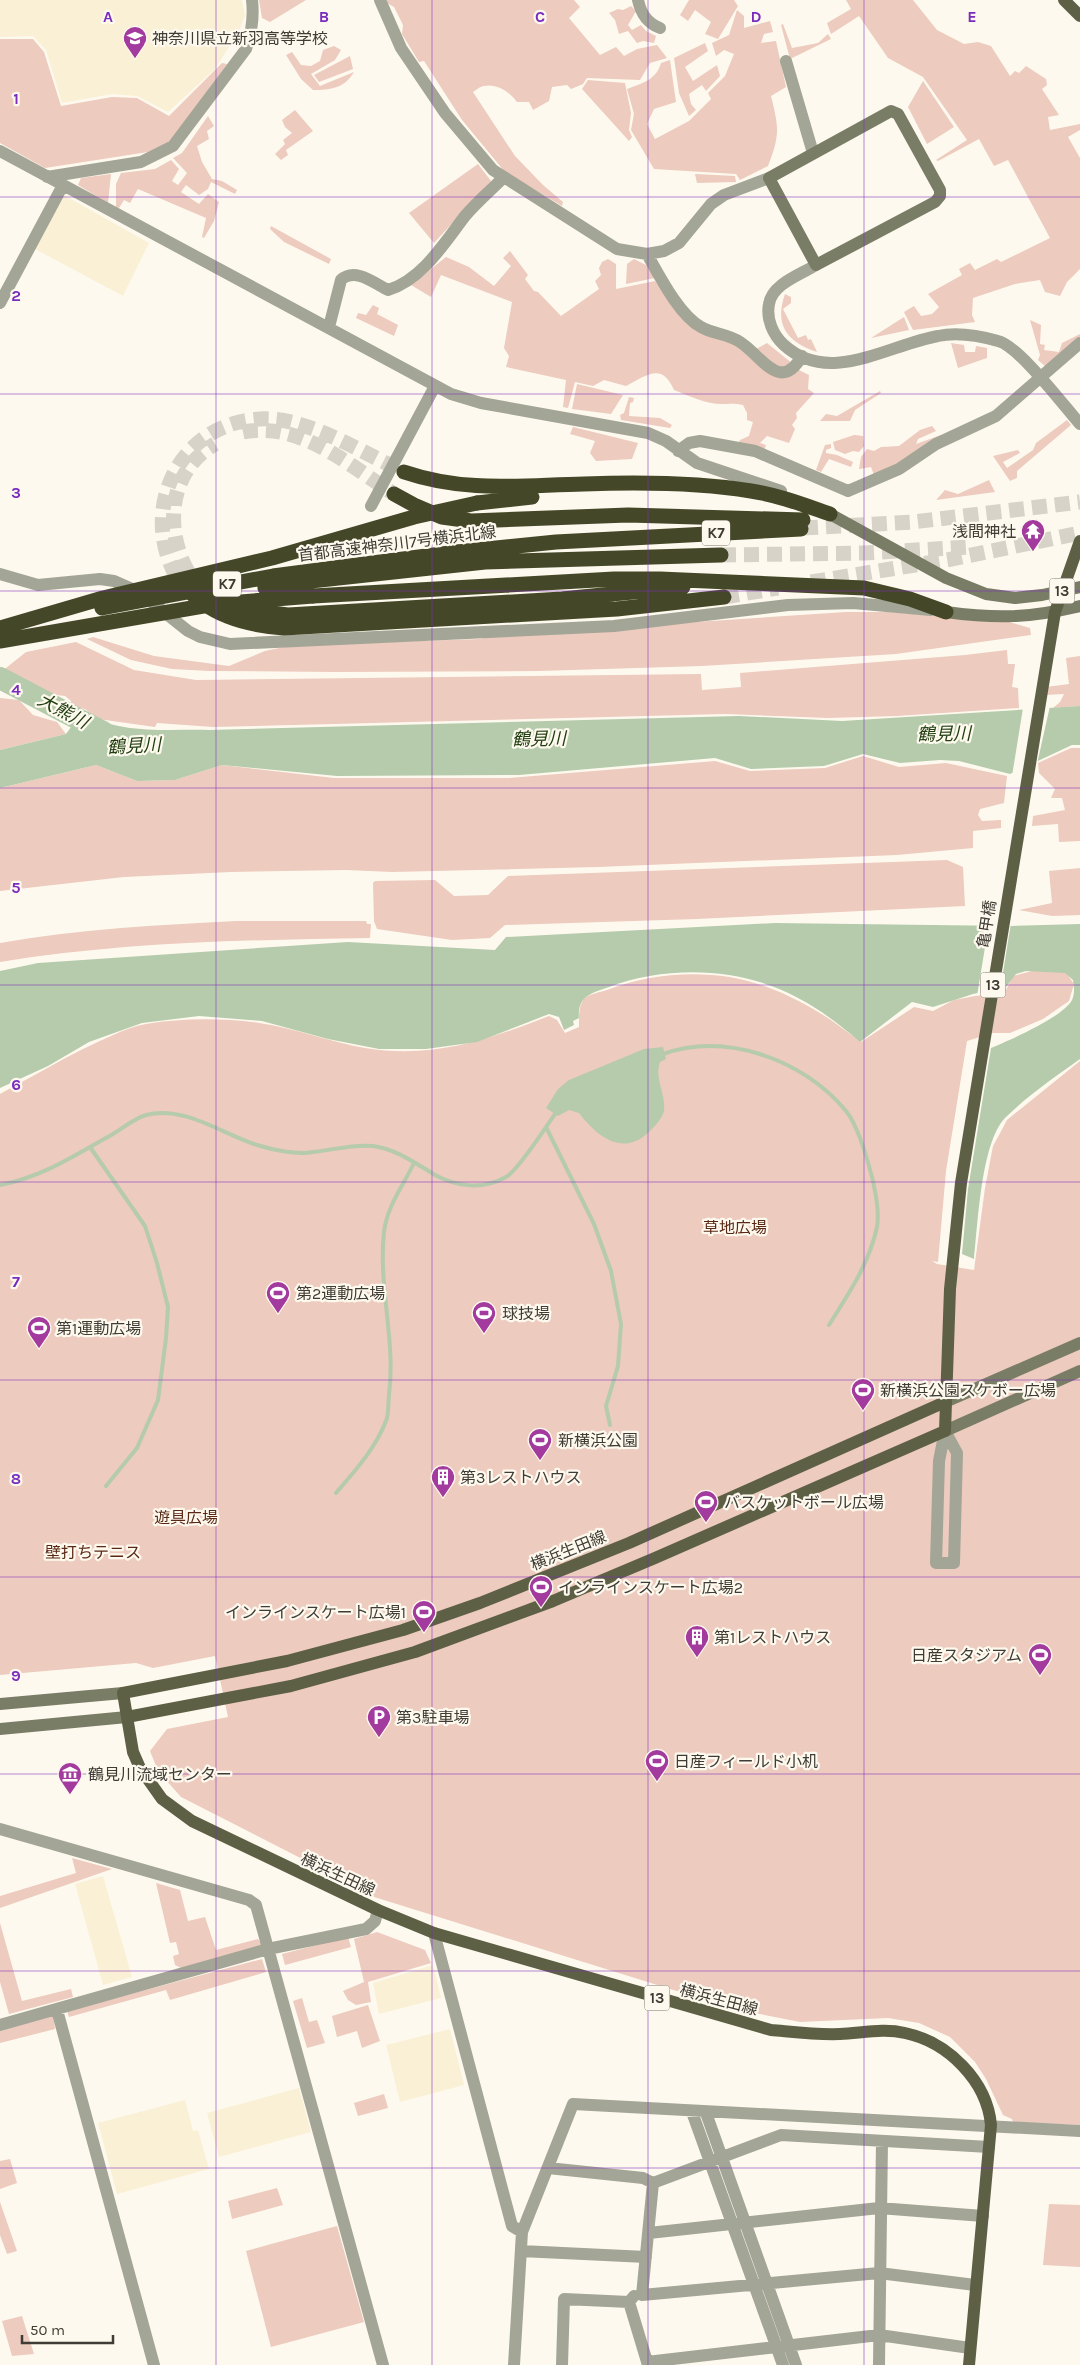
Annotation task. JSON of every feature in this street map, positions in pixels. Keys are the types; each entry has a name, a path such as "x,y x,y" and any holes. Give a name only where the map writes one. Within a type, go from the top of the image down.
{"highway":[{"path":"404,472 449,484 477,487 505,488 583,484 710,486 752,491 793,501 830,514"},
{"path":"0,629 103,598 272,558 414,517 477,503 514,498 710,486"},
{"name":"首都高速神奈川7号横浜北線","path":"0,629 254,580 457,552 565,541 803,524 628,515 471,521 442,517 394,494"},
{"name":"首都高速神奈川7号横浜北線","path":"312,589 486,562 623,556 721,555"},
{"path":"724,596 617,609 284,628 249,624 217,613 189,592 182,574 224,603 255,613 288,615 562,599 749,582"},
{"path":"0,640 312,589 614,579 749,582 864,588 910,599 946,612"}],"main road":[{"path":"1064,0 1080,16"},
{"name":"13","path":"1055,612 1080,541"},
{"name":"亀甲橋","path":"945,1402 947,1329 961,1183 1055,612"},
{"name":"13","path":"945,1402 945,1431"},
{"name":"横浜生田線","path":"945,1402 629,1543 480,1602 403,1630 287,1661 123,1693 133,1752 140,1768 162,1799 176,1812 192,1822 378,1910 434,1932 771,2030 809,2034 904,2032 923,2038 942,2048 971,2075 990,2114 991,2125 968,2365"},
{"path":"126,1717 292,1686 414,1652 488,1626 655,1558 945,1431"}],"street":[{"path":"47,177 141,162 173,146 246,49 252,32 254,16 252,0"},
{"path":"380,0 402,48 444,113 493,170 617,249 647,254 664,251 679,242 711,204 724,195 769,178 891,111 895,111 940,190 940,196 935,202 816,265 776,290 770,297 768,308 771,328 776,337 787,347 810,360 832,364 939,336 978,337 1001,341 1011,348 1040,378 1080,424"},
{"path":"638,0 641,12 650,25 660,28"},
{"path":"786,61 813,153"},
{"path":"0,151 451,394 481,403 648,433 666,441 697,463 792,495 946,578 986,594 1015,598 1061,592 1080,587"},
{"path":"329,327 341,280 346,275 358,275 388,290 399,287 438,254 466,215 503,178"},
{"path":"769,178 816,265"},
{"path":"0,303 63,185"},
{"path":"647,254 672,298 696,325 734,338 765,364 782,372 789,372 796,368 802,356"},
{"path":"678,451 689,443 700,440 755,451 848,491 900,469 936,444 996,416 1080,343"},
{"path":"371,506 435,386"},
{"path":"0,574 38,585 100,579 114,581 139,592 188,631 200,637 230,644 614,626 788,604 853,603 1007,618 1055,612 1080,606"},
{"path":"945,1402 1080,1343"},
{"path":"945,1431 1080,1371"},
{"path":"945,1431 957,1453 954,1563 936,1563 939,1461 945,1431"},
{"path":"0,1704 123,1693"},
{"path":"0,1729 126,1717"},
{"path":"0,1829 249,1900 256,1906 384,2365"},
{"path":"0,2025 268,1949 366,1929 375,1921 378,1910"},
{"path":"434,1932 512,2226 522,2232"},
{"path":"57,2010 154,2365"},
{"path":"514,2365 522,2232 573,2104 706,2113 991,2125 1080,2131"},
{"path":"692,2112 745,2222 767,2284 783,2346 783,2365"},
{"path":"706,2113 732,2222 753,2283 783,2346 796,2365"},
{"path":"548,2168 643,2178 653,2183 781,2135 990,2147"},
{"path":"879,2365 882,2141"},
{"path":"642,2294 653,2183"},
{"path":"649,2233 732,2222 880,2208 983,2216"},
{"path":"521,2251 646,2257"},
{"path":"629,2302 633,2296 642,2294 753,2283 767,2284 879,2274 975,2285"},
{"path":"562,2365 564,2299 629,2302"},
{"path":"629,2302 647,2363 878,2335 970,2348"}],"shaded area":[{"name":"神奈川県立新羽高等学校","path":"0,0 242,0 245,15 239,31 215,69 168,112 137,96 112,94 62,103 46,50 33,36 0,37"},
{"path":"62,194 149,243 123,296 35,249"},
{"path":"103,1876 132,1977 103,1985 75,1884"},
{"path":"433,1965 441,1998 379,2014 373,1983"},
{"path":"450,2029 464,2085 400,2102 386,2045"},
{"path":"299,2088 311,2132 219,2157 207,2113"},
{"path":"185,2100 193,2131 198,2130 209,2169 117,2194 98,2123"}],"green space":[{"path":"259,0 306,0 270,22 262,18"},
{"path":"387,0 574,0 580,7 569,18 600,55 616,47 624,56 637,49 657,45 667,58 650,63 640,80 587,78 583,84 571,89 567,85 552,87 549,101 533,110 529,102 517,102 511,95 499,87 483,86 473,92 515,156 543,185 563,202 562,206 505,172 462,120 424,61 419,62 402,34 403,25 394,7 387,3"},
{"path":"689,0 734,0 738,6 718,39 705,34 711,22 695,10 688,21 680,15"},
{"path":"846,0 913,0 937,30 964,44 978,42 991,46 1010,76 1015,71 1019,73 1026,66 1046,79 1047,85 1042,89 1059,115 1048,117 1050,130 1080,124 1080,130 1068,137 1080,158 1080,269 1067,282 1060,296 1045,292 1040,280 1015,284 973,298 972,315 975,322 913,330 904,312 914,306 921,316 932,314 939,307 928,294 962,275 959,269 970,263 975,270 997,259 1001,262 1050,238 1008,160 994,166 979,139 938,161 936,160 967,140 923,77 888,58 859,16 831,34 827,23 851,9"},
{"path":"631,6 636,11 628,25 632,30 641,25 646,31 656,36 654,43 643,41 637,43 628,31 619,34 615,20 609,13"},
{"path":"737,10 744,16 744,28 770,21 773,32 764,34 761,43 776,41 786,87 771,96 776,116 777,131 775,146 768,166 740,180 736,174 654,169 631,130 634,114 627,89 648,80 656,73 661,63 670,60 676,102 654,109 647,124 655,139 689,121 711,99 708,93 725,76 734,54 724,50 716,56 712,43 729,35"},
{"path":"783,24 792,48 818,43 828,34 831,39 790,59 781,25"},
{"path":"0,39 33,39 44,52 61,106 112,97 137,98 169,116 222,63 227,64 171,142 148,152 45,168 0,143"},
{"path":"705,43 708,51 685,67 693,81 717,65 720,76 706,91 702,85 689,94 691,104 696,110 689,116 679,93 674,58"},
{"path":"334,46 341,50 335,60 311,74 320,86 354,72 346,82 332,89 313,90 301,79 286,55 292,52 301,65 311,66 320,61 323,50"},
{"path":"350,56 353,69 319,82 314,75"},
{"path":"588,80 625,83 631,113 629,130 632,137 629,141 582,89"},
{"path":"923,81 954,127 927,144 908,107"},
{"path":"295,110 313,131 286,150 288,155 281,160 275,154 285,144 283,140 292,133 285,127 282,120"},
{"path":"208,116 214,126 207,131 209,139 197,146 202,162 212,179 222,181 237,190 235,194 211,182 208,189 199,195 186,185 181,192 199,204 208,194 219,202 214,221 204,238 202,237 206,218 138,189 130,203 124,200 119,208 116,207 116,184 121,173 155,169 171,160 179,169 172,181 178,185 187,173 173,158 182,153"},
{"path":"478,164 491,181 434,243 409,213"},
{"path":"111,174 108,203 78,185 81,178"},
{"path":"695,174 735,176 736,182 697,183"},
{"path":"271,226 331,259 329,264 284,242 270,229"},
{"path":"510,251 528,275 525,279 534,291 538,292 561,316 599,289 595,281 601,275 599,268 602,262 608,259 616,264 616,289 655,281 676,309 734,343 769,372 799,370 809,375 808,389 814,393 796,413 797,418 792,425 795,429 789,443 767,436 760,443 766,445 764,451 738,444 740,440 749,436 753,422 747,420 747,413 743,405 716,404 692,397 674,390 664,376 653,373 626,386 604,380 593,386 575,382 568,408 563,407 566,380 506,367 509,356 504,348 512,302 441,275 431,297 411,285 446,257 469,267 494,286 511,266 503,258"},
{"path":"634,259 646,265 655,278 626,284 627,264"},
{"path":"785,294 791,297 791,303 783,309 798,338 806,335 808,340 811,339 817,352 798,343 786,331 781,315"},
{"path":"373,305 379,308 377,314 398,325 394,336 356,318 358,313 366,315"},
{"path":"904,317 909,330 871,338"},
{"path":"1030,320 1041,325 1040,344 1045,345 1044,350 1059,352 1062,343 1080,334 1080,337 1046,367 1038,360 1040,355"},
{"path":"767,343 793,364 780,368 756,349"},
{"path":"951,343 964,345 965,352 975,352 976,346 987,348 987,358 958,368"},
{"path":"577,384 623,395 611,414 572,409"},
{"path":"880,391 881,393 855,410 850,421 820,421 826,414 837,416"},
{"path":"629,397 634,398 633,402 630,403 629,416 660,418 672,425 670,428 621,420 620,415 624,413"},
{"path":"1067,420 1071,425 1017,471 1017,478 1010,481 993,456 1018,450 1020,453 1003,462 1007,468 1033,450 1036,443"},
{"path":"932,426 936,431 918,439 916,444 941,435 943,438 905,461 874,475 871,467 859,469 861,457 867,449 874,451 881,447 899,446 920,430"},
{"path":"573,427 638,443 632,459 596,461 590,453 595,441 570,434"},
{"path":"854,435 863,436 864,446 859,452 853,451 845,454 835,450 833,442"},
{"path":"831,444 831,448 826,450 826,453 837,455 853,462 851,467 829,459 821,472 816,470 825,445"},
{"path":"989,480 995,492 936,500 945,490 958,494"},
{"path":"846,612 888,612 1006,621 1030,628 1031,635 896,654 702,666 539,671 335,672 172,669 131,660 87,639 93,637 154,656 229,666 265,651 293,645 480,639 496,635"},
{"path":"76,642 134,670 196,680 701,674 702,690 741,687 740,673 1007,650 1008,664 1015,664 1012,687 1018,688 1019,708 897,716 828,718 725,714 213,727 157,723 155,727 98,719 85,709 71,706 71,701 65,696 40,693 25,682 1,672 26,652"},
{"path":"1080,656 1080,706 1053,708 1060,702 1064,694 1045,695 1046,687 1069,684 1066,658"},
{"path":"0,698 19,700 33,715 57,722 66,734 0,750"},
{"path":"1071,748 1080,748 1080,841 1059,842 1058,824 1032,826 1033,816 1065,810 1062,798 1051,798 1055,789 1039,773 1038,763"},
{"path":"863,756 899,767 946,763 1007,776 1004,803 980,809 978,815 982,821 1001,820 1001,828 973,831 973,848 897,855 598,867 392,872 346,870 231,872 124,877 0,891 0,788 96,765 137,781 175,780 222,765 334,778 509,778 715,761 750,771 825,768"},
{"path":"947,860 963,867 965,906 697,919 505,925 490,938 452,940 377,929 374,921 373,883 375,881 435,880 454,896 488,895 508,876"},
{"path":"1080,868 1080,915 1052,916 1019,910 1052,903 1049,871"},
{"path":"237,921 366,921 367,924 371,924 370,938 231,941 138,946 46,955 0,962 0,943 88,931"},
{"name":"新横浜公園","path":"1032,971 1065,971 1074,984 1069,1001 1043,1019 1010,1033 993,1033 967,1041 946,1171 938,1262 932,1261 937,1264 974,1270 985,1188 993,1146 1007,1120 1080,1061 1080,2125 1013,2122 1012,2119 1003,2115 986,2079 975,2062 950,2037 919,2023 888,2018 800,2022 712,2002 371,1896 373,1890 354,1882 353,1885 181,1797 158,1771 150,1751 167,1729 228,1717 215,1656 153,1668 136,1663 0,1675 0,1094 73,1054 114,1035 130,1028 160,1022 202,1019 245,1021 286,1028 365,1048 390,1051 437,1049 481,1040 549,1016 557,1020 565,1033 579,1027 581,1004 590,995 646,979 687,974 728,977 767,987 823,1015 861,1042 914,1007 933,1011 954,1000 1006,990 1013,976"},
{"path":"72,1858 112,1869 0,1908 0,1896 76,1873"},
{"path":"156,1883 180,1890 188,1921 205,1917 216,1950 258,1939 262,1944 257,1948 181,1968 175,1965 173,1956 179,1954 176,1942 170,1943"},
{"path":"0,1923 22,2001 71,1989 73,1997 9,2014 0,1982"},
{"path":"377,1932 425,1950 431,1963 368,1982 371,2002 356,2005 348,2000 343,1991 364,1982 354,1939"},
{"path":"348,1937 351,1947 285,1965 282,1954"},
{"path":"262,1959 266,1972 170,2000 166,1990 69,2017 67,2011"},
{"path":"302,1998 309,2022 317,2020 325,2043 307,2048 293,2001"},
{"path":"368,2005 380,2041 362,2048 357,2031 337,2037 332,2016"},
{"path":"53,2015 55,2029 0,2043 0,2031"},
{"path":"384,2094 388,2108 358,2116 354,2103"},
{"path":"10,2159 17,2183 0,2189 0,2161"},
{"path":"277,2188 283,2205 232,2219 228,2201"},
{"path":"0,2202 17,2251 7,2254 0,2235"},
{"path":"1049,2204 1080,2205 1080,2267 1043,2265"},
{"path":"337,2226 364,2322 271,2347 246,2251"},
{"path":"22,2316 34,2354 12,2356 2,2321"}],"water":[{"name":"鶴見川","path":"1080,706 1080,745 1072,745 1010,774 959,761 940,760 900,763 863,754 824,766 751,769 715,758 519,775 337,776 222,765 175,780 137,781 96,765 0,788 0,750 66,734 82,712 96,719 127,728 209,730 739,716 842,721"},
{"path":"775,923 1011,926 1080,924 1080,1059 1022,1102 1005,1118 997,1130 986,1164 982,1185 974,1259 962,1254 968,1189 991,1048 1047,1021 1067,1007 1074,995 1074,988 1073,980 1065,973 1026,971 1016,974 1006,987 973,994 933,1007 912,1002 860,1042 815,1008 776,988 753,980 705,973 656,975 597,991 583,1000 580,1005 579,1018 573,1021 574,1025 564,1030 559,1017 549,1014 477,1042 426,1049 379,1049 328,1039 262,1021 199,1016 142,1023 89,1042 48,1066 0,1088 0,971 38,963 348,942 495,950 506,937"},
{"path":"663,1047 666,1059 660,1062 658,1074 664,1111 662,1117 639,1140 619,1143 610,1140 593,1129 579,1113 569,1110 558,1116 546,1108 558,1089 569,1080 644,1049"}],"pier":[{"path":"1050,706 1037,764 1012,776 1023,708"},
{"path":"989,923 1011,923 1000,991 977,996"}],"waterway":[{"name":"大熊川","path":"0,678 103,732"},
{"path":"660,1055 685,1048 710,1046 736,1048 761,1054 785,1064 808,1077 828,1093 850,1116 860,1137 871,1173 876,1196 878,1220 864,1266 829,1325"},
{"path":"0,1185 15,1182 44,1171 113,1134 138,1118 160,1113 189,1117 257,1145 285,1152 307,1153 358,1146 373,1146 390,1150 435,1175 452,1182 470,1185 488,1184 506,1177 518,1166 557,1111"},
{"path":"546,1127 594,1224 611,1271 621,1324 618,1366 606,1406 610,1425"},
{"path":"90,1147 145,1226 168,1307 158,1400 137,1448 106,1486"},
{"path":"336,1493 370,1450 387,1418 391,1374 383,1273 384,1232 388,1213 414,1163"}],"tunnel":[{"path":"176,576 165,548 162,520 166,493 177,469 193,448 214,432 241,422 271,419 287,421 339,439 404,472"},
{"path":"243,432 264,430 304,439 323,448 394,494"},
{"path":"188,572 175,538 175,502 179,485 188,469 199,455 215,444"},
{"path":"803,528 913,522 1080,502"},
{"path":"811,582 952,559 1080,533"},
{"path":"721,555 864,553 970,547"},
{"path":"724,597 778,588"}],"place":[{"name":"神奈川県立新羽高等学校","path":"135,59"},
{"name":"浅間神社","path":"1033,552"},
{"name":"第2運動広場","path":"278,1314"},
{"name":"球技場","path":"484,1334"},
{"name":"第1運動広場","path":"39,1349"},
{"name":"新横浜公園スケボー広場","path":"863,1411"},
{"name":"新横浜公園","path":"540,1461"},
{"name":"第3レストハウス","path":"443,1498"},
{"name":"バスケットボール広場","path":"706,1523"},
{"name":"インラインスケート広場2","path":"541,1608"},
{"name":"インラインスケート広場1","path":"424,1633"},
{"name":"第1レストハウス","path":"697,1658"},
{"name":"日産スタジアム","path":"1040,1676"},
{"name":"第3駐車場","path":"379,1738"},
{"name":"日産フィールド小机","path":"657,1782"},
{"name":"鶴見川流域センター","path":"70,1795"}],"park label":[{"name":"草地広場","path":"735,1227"},
{"name":"遊具広場","path":"186,1517"},
{"name":"壁打ちテニス","path":"93,1552"}]}
